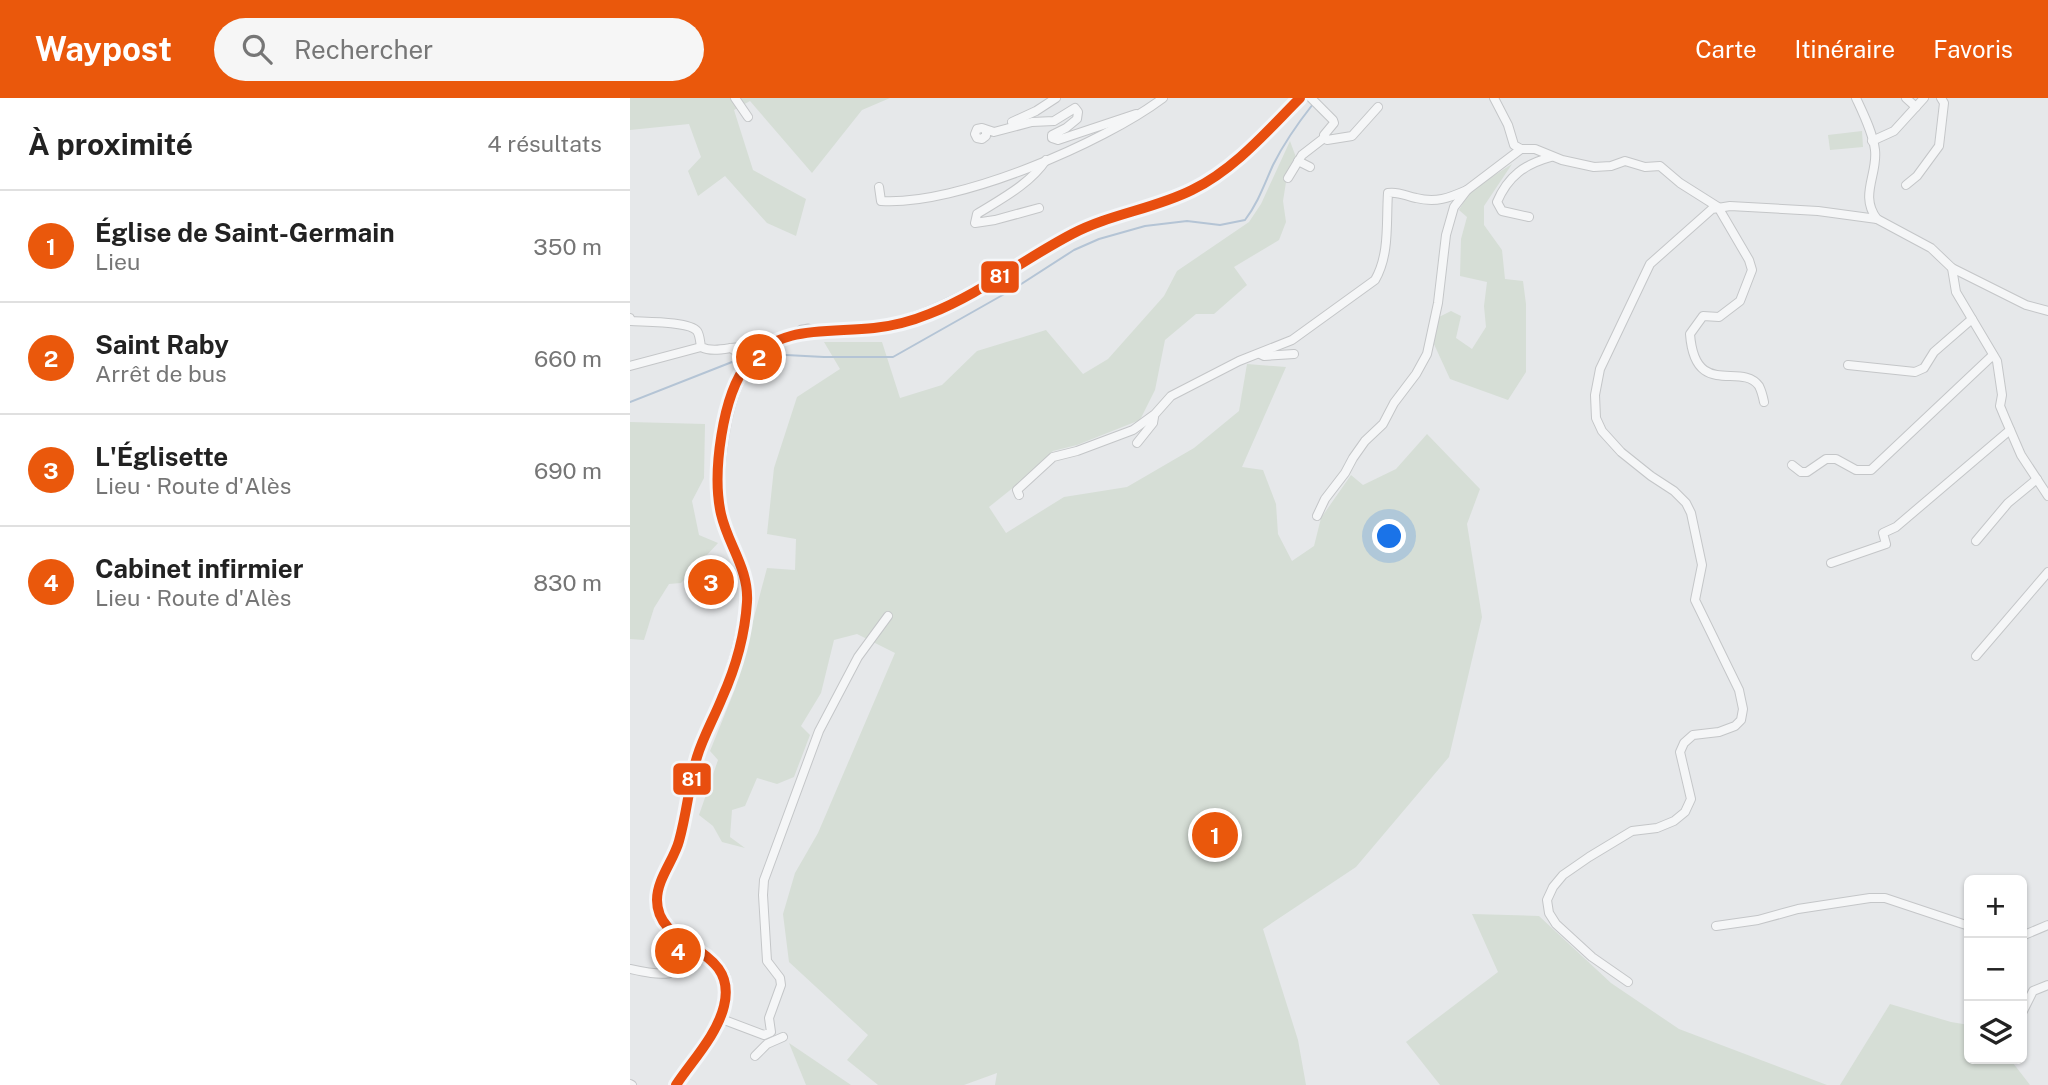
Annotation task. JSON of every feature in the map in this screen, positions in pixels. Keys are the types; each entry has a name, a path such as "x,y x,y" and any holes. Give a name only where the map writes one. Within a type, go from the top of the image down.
{"main road":[{"path":"728,409 736,371 755,348 769,339 808,330 883,327 922,309 957,299 1088,226 1178,196 1209,181 1310,100"},
{"path":"676,1085 719,1018 726,996 726,981 718,966 662,921 657,907 657,896 677,846 697,758 726,690 743,626 747,599 747,580 721,513 721,446 728,409 739,379 754,357 772,343 808,330"}],"street":[{"path":"735,98 748,117"},
{"path":"986,131 994,132 1004,128 1056,98"},
{"path":"879,187 881,201 902,202 1004,178 1113,131 1163,98"},
{"path":"1494,98 1508,125 1514,145 1521,149 1535,149 1553,157 1594,167 1611,166 1625,161 1645,167 1660,166 1680,183 1718,207 1749,260 1752,270 1740,301 1719,317 1703,316 1690,334 1691,352 1705,372 1742,377 1754,382 1759,387 1764,402"},
{"path":"1856,98 1875,150 1868,194 1871,211 1877,219"},
{"path":"1906,98 1916,107"},
{"path":"1872,141 1894,131 1924,98"},
{"path":"1906,185 1917,176 1939,146 1944,103 1941,98"},
{"path":"1288,178 1306,150 1324,138 1334,123 1310,100"},
{"path":"1324,138 1327,140 1352,135 1378,107"},
{"path":"1004,128 1054,121 1075,108 1078,112 1077,119 1052,135 1052,138 1058,140 1135,114 1141,115"},
{"path":"1019,495 1017,490 1053,457 1133,430 1155,414 1171,397 1238,361 1292,340 1374,280 1382,268 1385,254 1388,193 1401,193 1433,201 1447,199 1467,190 1521,149"},
{"path":"1529,217 1502,211 1497,202 1510,178 1520,169 1553,157"},
{"path":"1039,208 995,220 975,223 974,218 1010,194 1046,160"},
{"path":"1298,162 1310,167"},
{"path":"1317,516 1325,499 1365,441 1383,424 1427,354 1438,303 1441,264 1450,215 1467,190"},
{"path":"1628,982 1592,957 1556,924 1549,913 1547,900 1563,874 1589,857 1632,831 1657,828 1685,813 1691,799 1680,752 1684,743 1693,735 1719,732 1735,726 1741,720 1743,709 1739,690 1695,600 1702,565 1691,513 1686,503 1621,452 1602,431 1596,418 1595,395 1600,369 1650,264 1718,207 1818,211 1877,219 1931,247 1952,268 2026,305 2048,311"},
{"path":"1952,268 1956,292 1997,361 2002,395 2000,406 2021,455 2048,496"},
{"path":"1848,365 1915,372 1924,368 1934,352 1972,319"},
{"path":"630,320 691,327 698,333 701,347"},
{"path":"630,366 701,347 707,350 739,345 755,348"},
{"path":"731,348 745,358"},
{"path":"1260,354 1294,354"},
{"path":"1792,465 1801,472 1807,472 1826,459 1836,459 1856,470 1871,470 1993,355"},
{"path":"1137,443 1153,423 1155,414"},
{"path":"1831,563 1886,544 1883,533 1896,527 2010,429"},
{"path":"1976,541 2008,503 2037,479"},
{"path":"1976,656 2048,572"},
{"path":"719,1018 764,1035 771,1032 769,1018 781,985 780,978 767,961 764,880 819,731 858,657 888,616"},
{"path":"1716,926 1870,898 1885,898 1964,924"},
{"path":"2027,934 2048,925"},
{"path":"630,968 660,976 684,968 703,952"},
{"path":"2027,1003 2033,991 2048,985"},
{"path":"755,1056 767,1044 783,1037"}],"shaded area":[{"path":"630,98 890,98 862,110 812,173 750,101 734,110 753,170 806,199 796,236 767,223 725,176 698,196 688,171 701,157 689,124 630,130"},
{"path":"1862,131 1863,147 1830,150 1828,135"},
{"path":"1290,141 1297,160 1287,176 1283,201 1286,222 1279,240 1234,267 1247,285 1214,314 1196,314 1165,340 1155,390 1140,420 1077,445 1053,451 989,507 1006,533 1064,497 1127,487 1194,448 1239,411 1247,364 1286,367 1242,467 1263,470 1276,504 1278,534 1292,561 1314,546 1321,518 1351,475 1363,485 1396,469 1427,434 1480,489 1467,524 1482,617 1449,757 1356,867 1263,929 1298,1040 1306,1085 995,1085 997,1073 964,1085 878,1085 847,1060 868,1035 789,962 783,914 795,873 818,833 895,653 857,634 834,640 821,693 801,726 810,735 794,777 777,784 757,778 745,806 732,810 730,837 745,848 722,842 713,826 699,815 718,760 710,751 735,689 767,568 795,570 796,539 767,534 774,468 797,397 840,369 824,342 882,342 900,398 942,385 977,351 1046,330 1083,374 1108,359 1164,296 1177,271 1249,222 1261,204"},
{"path":"1512,164 1484,206 1484,225 1502,250 1505,279 1523,281 1526,304 1526,372 1508,400 1450,379 1433,342 1439,317 1451,311 1461,316 1456,338 1472,349 1486,327 1484,306 1487,282 1460,276 1461,239 1467,217 1459,210 1470,191"},
{"path":"630,422 705,424 704,478 692,501 699,535 718,543 681,583 669,584 654,608 644,640 630,639"},
{"path":"1472,914 1539,916 1611,983 1679,1029 1827,1085 1440,1085 1406,1042 1498,972"},
{"path":"1890,1004 1964,1024 1964,1064 2014,1064 2030,1085 1840,1085"},
{"path":"789,1043 851,1085 806,1085"}],"waterway":[{"path":"767,354 893,357 1015,288 1074,250 1099,239 1145,226 1187,221 1220,225 1245,220 1282,149 1313,104"},
{"path":"630,402 732,362"}],"transit line":[{"name":"81","path":"676,1085 710,1037 724,1006 725,986 720,971 709,959 670,929 660,916 657,900 660,885 679,841 697,757 731,675 744,626 747,590 721,514 718,478 721,435 739,377 748,363 775,342 806,333 881,327 923,317 966,297 1072,234 1192,190 1236,160 1300,98"}],"place":[{"name":"Saint Raby","path":"759,357"},
{"name":"L'Églisette","path":"711,582"},
{"name":"Église de Saint-Germain","path":"1215,835"},
{"name":"Cabinet infirmier","path":"678,951"}]}
